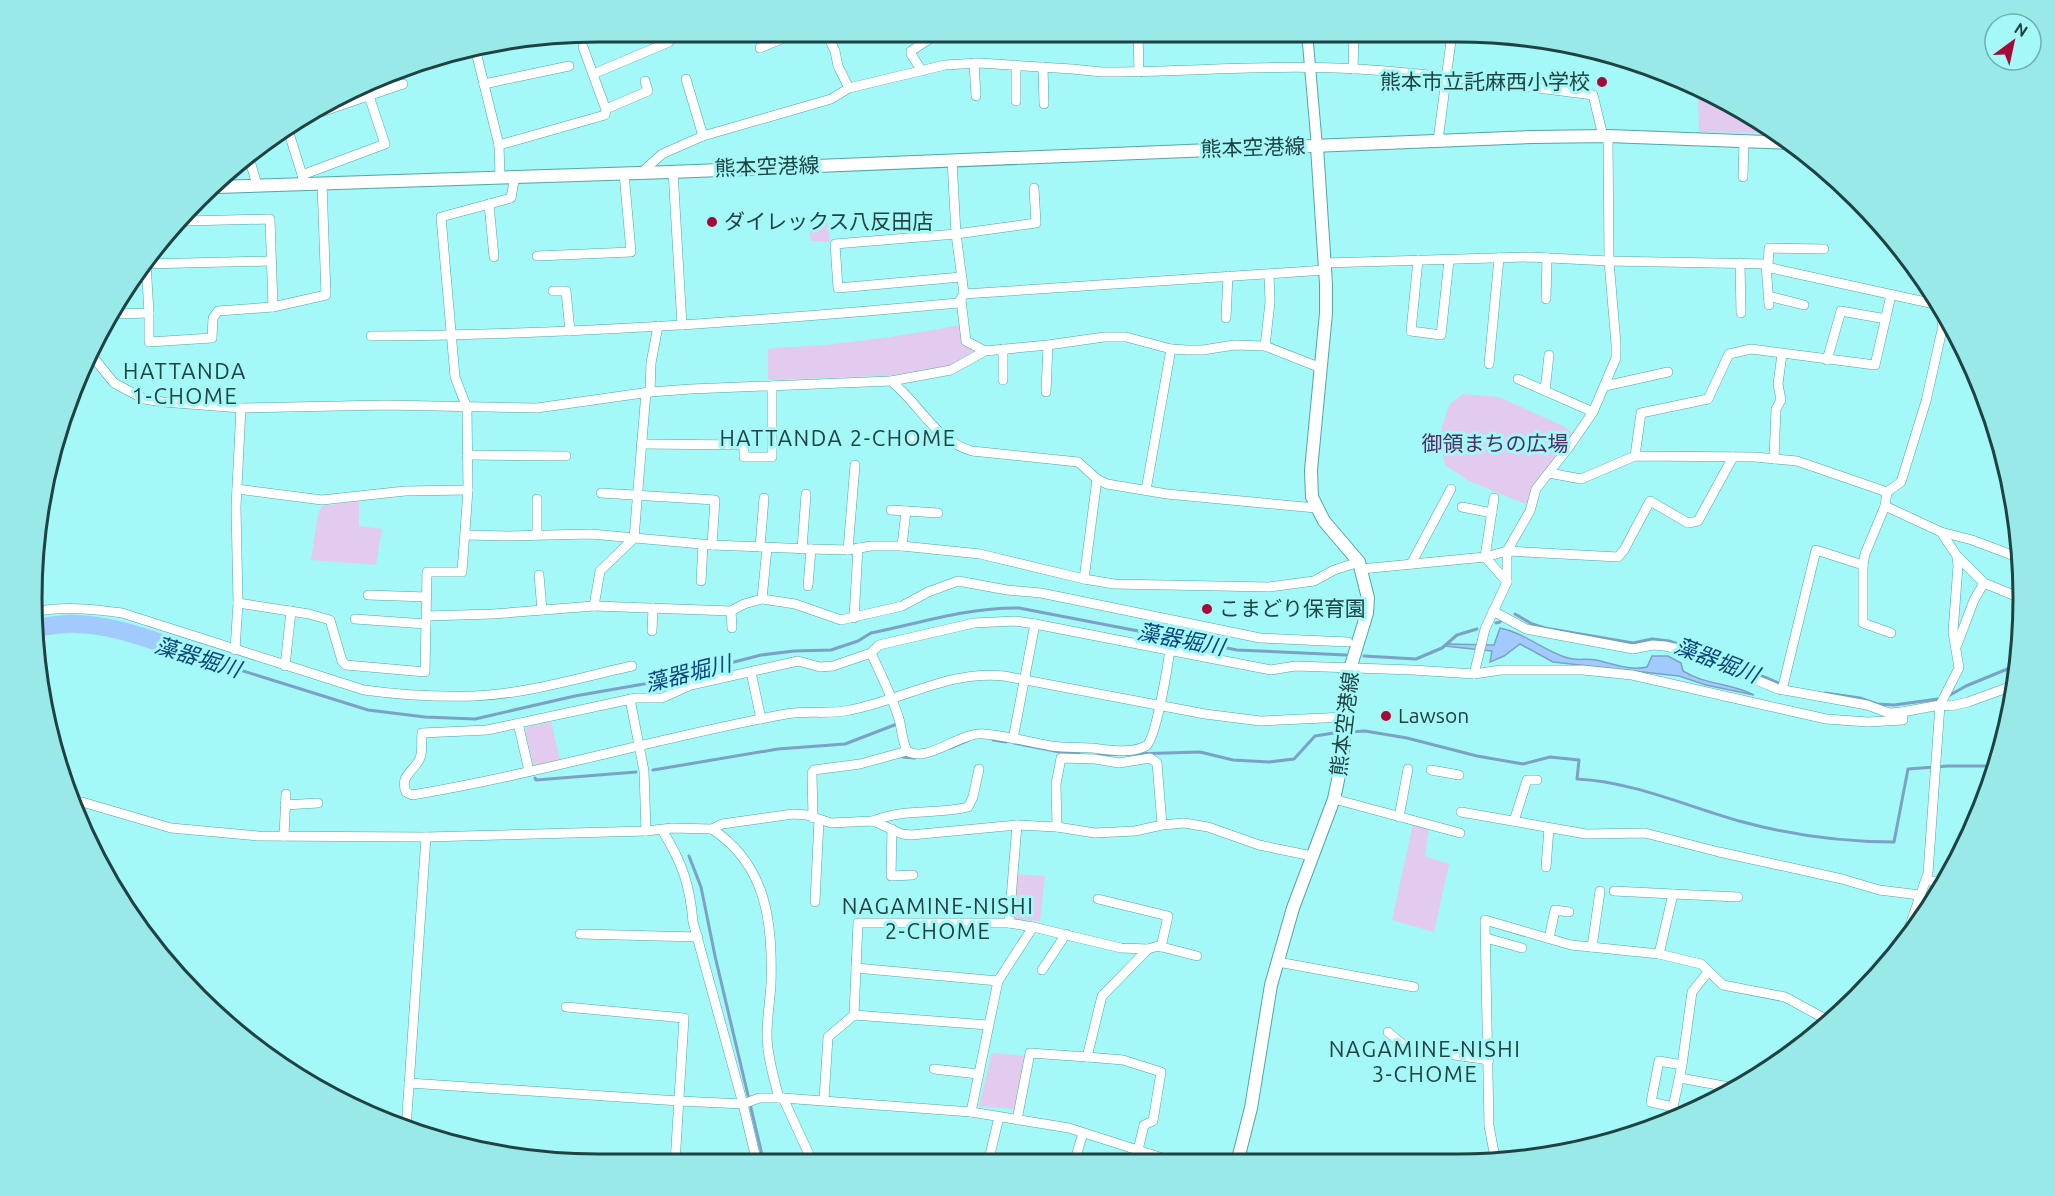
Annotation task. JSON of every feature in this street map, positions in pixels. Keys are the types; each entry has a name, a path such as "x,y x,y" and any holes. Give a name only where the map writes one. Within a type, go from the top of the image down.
{"main road":[{"name":"熊本空港線","path":"224,187 303,179 322,183 1606,136 1775,142"},
{"name":"熊本空港線","path":"1239,1154 1251,1107 1271,985 1293,908 1335,799 1344,739 1350,669 1367,613 1368,598 1360,565 1324,521 1312,497 1311,470 1326,314 1317,147"}],"street":[{"path":"593,74 669,42"},
{"path":"760,48 774,42"},
{"path":"831,42 838,66 849,88"},
{"path":"922,71 911,51 925,42"},
{"path":"1138,42 1139,72"},
{"path":"1308,42 1317,147"},
{"path":"1353,69 1354,42"},
{"path":"1438,141 1451,42"},
{"path":"499,145 605,115 606,110 583,47"},
{"path":"477,56 499,145 500,176"},
{"path":"974,63 976,96"},
{"path":"642,172 662,154 703,136 831,99 849,88 945,65 974,63 1102,72 1353,69 1446,77 1593,95 1606,136 1609,261 1616,351 1605,386 1593,412 1536,489 1530,511 1507,550 1507,582 1485,629 1474,674"},
{"path":"1016,65 1016,100"},
{"path":"484,84 569,66"},
{"path":"1043,67 1044,104"},
{"path":"687,79 703,136"},
{"path":"606,110 648,92 645,81"},
{"path":"339,106 403,84"},
{"path":"290,136 303,179 385,144 369,96"},
{"path":"1743,177 1744,141"},
{"path":"952,160 966,341 985,351"},
{"path":"251,164 257,185"},
{"path":"673,171 682,325"},
{"path":"537,256 631,252 624,172"},
{"path":"238,603 330,620 342,661 346,665 425,672 427,572 462,572 468,490 467,408 455,377 441,217 512,198 515,176"},
{"path":"147,274 149,342 212,339 213,318 218,311 273,307 326,295 322,183"},
{"path":"961,277 838,288 835,244 956,234 1036,223 1034,188"},
{"path":"489,204 494,257"},
{"path":"190,221 270,219 273,307"},
{"path":"1804,305 1768,301 1769,248 1824,249"},
{"path":"1489,364 1499,258"},
{"path":"1546,299 1547,258"},
{"path":"962,297 1269,274 1325,266 1418,260 1547,258 1767,264 1771,268 1928,302"},
{"path":"1418,260 1411,331 1441,335 1449,260"},
{"path":"155,263 271,261"},
{"path":"1740,263 1741,313"},
{"path":"1264,346 1270,302 1269,274"},
{"path":"1226,318 1228,276"},
{"path":"553,291 566,291 570,331"},
{"path":"1635,456 1641,413 1708,399 1729,354 1751,349 1875,365 1891,295"},
{"path":"371,336 570,331 682,325 958,303 962,297"},
{"path":"1827,360 1840,311 1886,319"},
{"path":"120,314 149,313"},
{"path":"594,606 600,571 634,538 641,444 658,326"},
{"path":"1891,633 1863,623 1863,565 1865,554 1885,506 1887,492 1901,482 1926,401 1942,326"},
{"path":"95,360 114,383 144,399 242,408 386,405 537,408 648,392 891,381 951,370 985,351 1095,338 1122,337 1171,349 1203,350 1245,344 1264,346 1321,368"},
{"path":"1046,392 1048,345"},
{"path":"1003,349 1003,380"},
{"path":"1146,490 1171,349"},
{"path":"1545,391 1548,354"},
{"path":"1774,459 1776,409 1781,400 1778,384 1782,354"},
{"path":"1605,386 1668,372"},
{"path":"1518,379 1593,412"},
{"path":"891,381 944,437 957,446 972,451 1078,462 1097,479 1107,484 1316,508"},
{"path":"641,444 744,445 744,457 772,457 772,386"},
{"path":"235,650 238,603 237,489 242,408"},
{"path":"904,439 944,437"},
{"path":"467,455 566,456"},
{"path":"1549,472 1581,479 1635,456 1774,459 1797,461 1887,492"},
{"path":"465,535 591,534 764,548 848,550 902,546 980,554 1083,579 1114,584 1269,587 1314,581 1334,570 1360,565 1411,564 1485,557 1507,550 1618,557 1650,501 1688,523 1698,521 1733,457"},
{"path":"848,550 855,465"},
{"path":"1083,579 1097,479"},
{"path":"237,489 322,500 405,491 468,490"},
{"path":"1411,564 1451,489"},
{"path":"601,493 715,500 701,581"},
{"path":"806,494 808,586"},
{"path":"762,599 764,498"},
{"path":"1494,498 1485,557 1507,582"},
{"path":"537,499 537,535"},
{"path":"1885,506 1941,532 1972,540 2011,555"},
{"path":"1461,507 1491,513"},
{"path":"891,510 938,513"},
{"path":"902,546 906,511"},
{"path":"1941,532 1956,556 1984,583 2013,595"},
{"path":"854,618 858,548"},
{"path":"1782,690 1816,550 1863,565"},
{"path":"1914,914 1926,881 1936,781 1940,705 1959,668 1953,632 1958,566 1956,556"},
{"path":"539,575 542,610"},
{"path":"355,619 427,620 594,606 731,611 744,604 762,599 795,604 841,620 902,606 942,586 963,581 1007,590 1041,593 1260,638 1348,642"},
{"path":"1956,648 1974,600 1984,583"},
{"path":"368,595 427,597"},
{"path":"42,610 86,608 123,613 364,690 404,695 475,696 522,690 632,666"},
{"path":"652,631 653,608"},
{"path":"285,666 291,611"},
{"path":"731,611 732,628"},
{"path":"1493,611 1526,629 1547,634 1634,649 1653,645 1687,651 1782,690 1867,705 1889,713 1940,705 1952,706 2005,689"},
{"path":"1345,721 1260,721 1205,714 1025,680 993,675 971,675 849,711 799,712 761,719 471,785 412,795 406,792 404,787 406,774 420,757 422,733 479,731 630,699 668,696 692,685 798,661 827,667 871,653 876,646 884,643 974,623 1015,621 1035,624 1270,670 1295,666 1474,674 1501,670 1582,670 1632,675 1826,719 1868,722 1903,720 1902,712"},
{"path":"1013,739 1035,624"},
{"path":"816,902 816,819 812,773 814,770 880,760 907,751 915,754 929,752 976,734 1059,747 1117,750 1147,746 1151,741 1160,705 1170,650"},
{"path":"871,653 892,698 907,751"},
{"path":"751,672 761,719"},
{"path":"630,699 644,771 646,831"},
{"path":"518,723 529,771"},
{"path":"1057,827 1056,784 1061,758 1095,759 1119,763 1150,758 1157,763 1162,825"},
{"path":"81,802 171,828 258,836 426,837 712,829 722,824 793,814 831,823 873,821 888,814 936,812 968,807 973,797 979,769"},
{"path":"1399,817 1408,769"},
{"path":"1431,770 1459,776"},
{"path":"1514,821 1527,780 1537,780"},
{"path":"284,836 286,794"},
{"path":"1335,799 1460,833"},
{"path":"285,805 318,803"},
{"path":"1461,812 1586,834 1645,833 1842,879 1879,890 1920,895"},
{"path":"873,821 902,834 911,835 1017,825 1057,827 1095,833 1135,831 1162,825 1184,824 1208,827 1259,845 1312,856"},
{"path":"1009,923 1017,825"},
{"path":"1546,867 1550,828"},
{"path":"712,829 724,836 750,867 758,880 766,906 771,950 767,1037 781,1098 809,1154"},
{"path":"892,829 891,876 913,875"},
{"path":"662,830 678,856 691,896 693,922 755,1154"},
{"path":"407,1120 426,837"},
{"path":"1926,881 1936,881"},
{"path":"1592,947 1600,891"},
{"path":"1614,891 1738,897"},
{"path":"1659,954 1672,894"},
{"path":"1098,899 1168,916 1161,947"},
{"path":"1549,938 1555,910 1569,912"},
{"path":"1494,1153 1489,1126 1485,920 1571,945 1659,954 1701,964 1723,985 1785,997 1822,1017"},
{"path":"854,1015 858,923 1009,923 1121,948 1161,947 1197,956"},
{"path":"971,1112 998,981 1033,927"},
{"path":"580,934 698,937"},
{"path":"1042,970 1066,934"},
{"path":"1485,938 1522,948"},
{"path":"1087,1057 1102,996 1148,949"},
{"path":"1278,962 1414,987"},
{"path":"856,968 998,981"},
{"path":"1682,1065 1659,1061 1651,1102 1673,1107 1680,1078 1689,1029 1692,992 1708,972"},
{"path":"566,1007 684,1018 676,1154"},
{"path":"824,1100 828,1037 854,1015 988,1025"},
{"path":"1388,1032 1407,1048 1489,1060"},
{"path":"1017,1120 1030,1053 1123,1060 1161,1072 1153,1121 1144,1125 1138,1150"},
{"path":"934,1069 978,1074"},
{"path":"1680,1078 1724,1086"},
{"path":"409,1083 743,1104 759,1098 824,1100 971,1112 1069,1128 1150,1154"},
{"path":"990,1154 999,1117"},
{"path":"1077,1154 1083,1133"}],"green space":[{"path":"1698,97 1761,133 1699,132"},
{"path":"828,222 830,242 811,241 809,224"},
{"path":"960,325 963,342 974,351 946,367 906,375 768,380 768,349 859,341"},
{"name":"御領まちの広場","path":"1463,394 1499,397 1563,426 1574,434 1528,505 1469,481 1445,465 1439,437 1449,405"},
{"path":"359,501 359,526 382,529 376,565 311,560 318,514 322,506"},
{"path":"551,722 560,760 537,766 533,764 525,730 528,727"},
{"path":"1413,824 1429,828 1425,856 1449,864 1434,932 1392,920"},
{"path":"1017,874 1045,876 1040,921 1014,920"},
{"path":"992,1053 1025,1056 1015,1109 979,1106"}],"water":[{"path":"1500,628 1571,659 1593,659 1640,668 1647,667 1652,656 1668,656 1681,663 1683,671 1691,676 1754,695 1706,685 1679,676 1553,662 1520,644 1504,656 1490,662 1492,651 1444,646 1447,644 1494,645"}],"waterway":[{"name":"藻器堀川","path":"211,661 368,710 425,717 475,719 575,696 661,681 761,655 831,650 858,641 871,633 945,616 1000,608 1019,608 1237,650 1346,655"},
{"name":"藻器堀川","path":"1515,614 1532,624 1545,628 1633,643 1652,639 1669,641 1724,660 1781,684"},
{"name":"藻器堀川","path":"1496,623 1500,622"},
{"name":"藻器堀川","path":"43,627 73,624 112,629 211,661"},
{"name":"藻器堀川","path":"1364,656 1416,659 1442,648 1457,635 1477,629"},
{"name":"藻器堀川","path":"1950,695 2008,669"},
{"name":"藻器堀川","path":"1825,693 1860,698 1877,704 1894,705 1938,699"},
{"path":"653,770 778,749 845,744 897,724"},
{"path":"1347,732 1365,731 1407,738 1477,756 1523,764 1550,757 1579,760 1577,779 1641,790 1761,827 1856,841 1894,842 1908,769 1986,766"},
{"path":"1098,755 1200,752 1233,760 1269,762 1294,759 1315,736 1340,732"},
{"path":"950,748 969,740"},
{"path":"993,740 1006,742"},
{"path":"1014,743 1079,754"},
{"path":"903,757 915,758"},
{"path":"535,778 536,780 636,772"},
{"path":"689,856 701,887 762,1154"}],"place":[{"name":"熊本市立託麻西小学校","path":"1602,82"},
{"name":"ダイレックス八反田店","path":"712,222"},
{"name":"こまどり保育園","path":"1207,609"},
{"name":"Lawson","path":"1386,716"}],"district":[{"name":"HATTANDA 1-CHOME","path":"185,384"},
{"name":"HATTANDA 2-CHOME","path":"838,438"},
{"name":"NAGAMINE-NISHI 2-CHOME","path":"938,918"},
{"name":"NAGAMINE-NISHI 3-CHOME","path":"1425,1062"}]}
